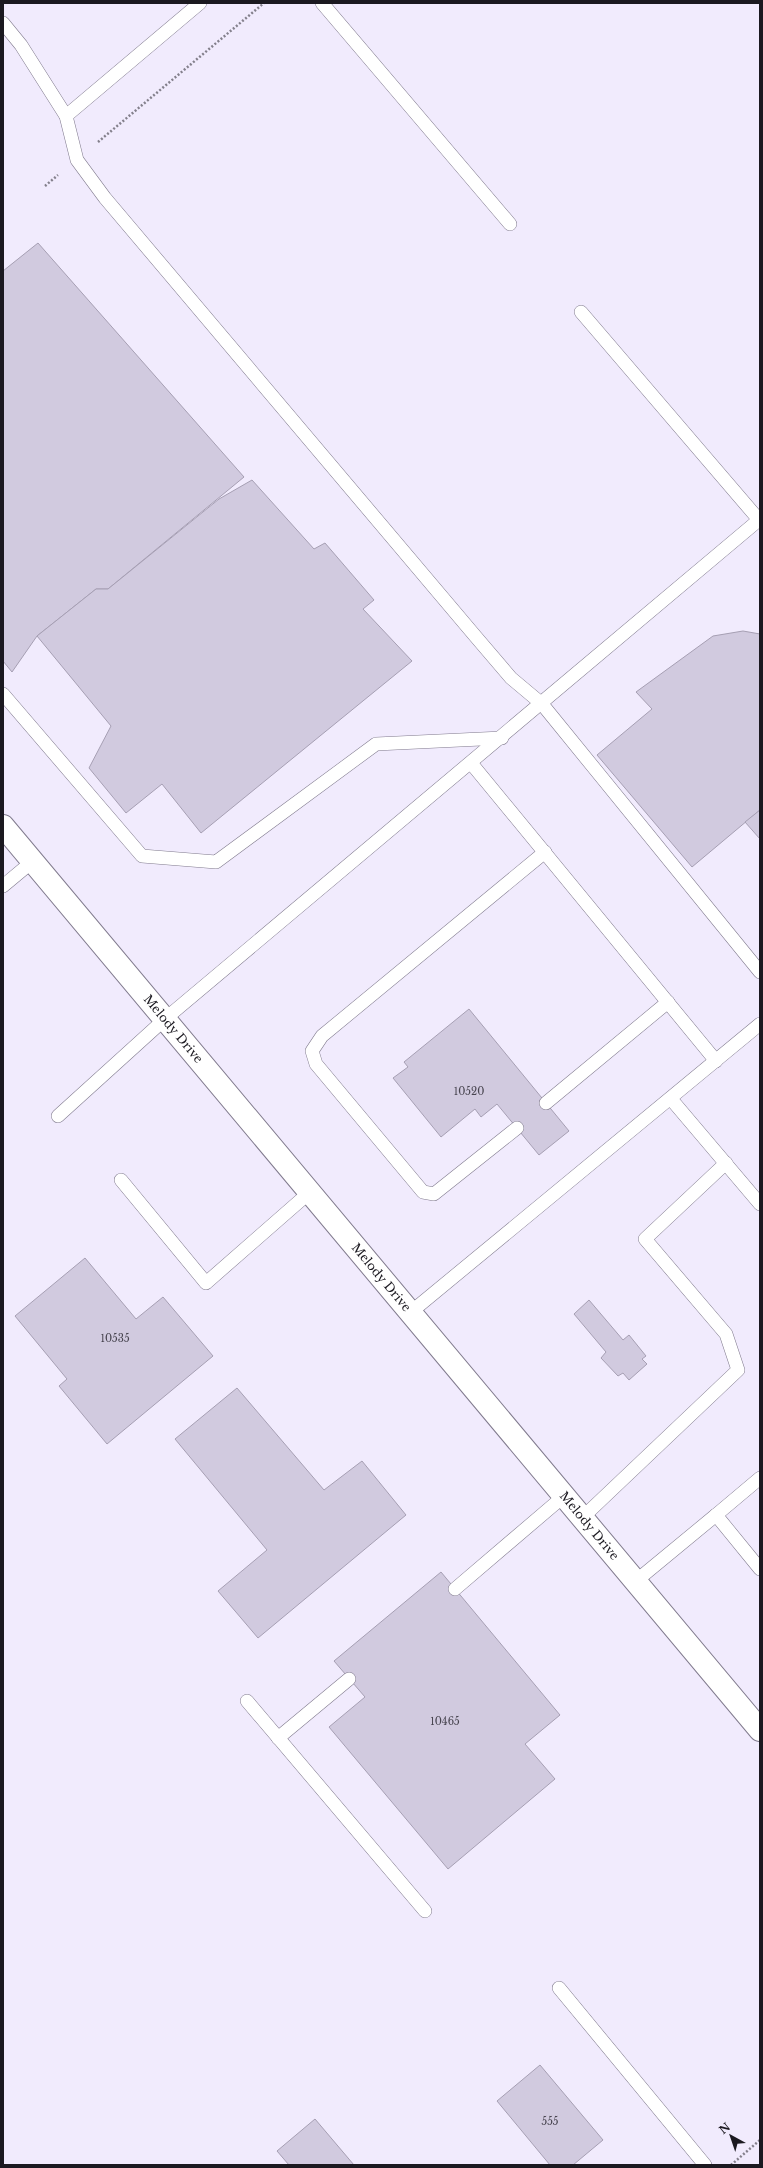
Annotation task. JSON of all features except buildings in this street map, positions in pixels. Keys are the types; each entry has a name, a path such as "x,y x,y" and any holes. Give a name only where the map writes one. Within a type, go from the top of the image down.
{"street":[{"name":"Melody Drive","path":"3,826 760,1730"}],"lane":[{"path":"66,116 200,3"},
{"path":"322,3 510,224"},
{"path":"3,23 21,46 66,116 77,160 105,198 476,638 511,678 542,704 760,972"},
{"path":"58,1116 165,1019 502,738 760,520 581,312"},
{"path":"3,694 142,856 216,862 376,744 502,738"},
{"path":"472,763 716,1061"},
{"path":"517,1128 434,1194 423,1192 316,1064 312,1051 322,1036 545,852"},
{"path":"3,886 33,862"},
{"path":"546,1103 668,1002"},
{"path":"411,1312 760,1024"},
{"path":"671,1098 760,1204"},
{"path":"582,1518 738,1370 726,1334 645,1239 726,1164"},
{"path":"121,1180 206,1283 310,1192"},
{"path":"636,1581 760,1478"},
{"path":"455,1589 564,1496"},
{"path":"716,1515 760,1569"},
{"path":"278,1738 349,1678"},
{"path":"247,1701 425,1911"},
{"path":"559,1988 705,2165"}],"path":[{"path":"45,186 264,3"},
{"path":"731,2165 760,2140"}]}
